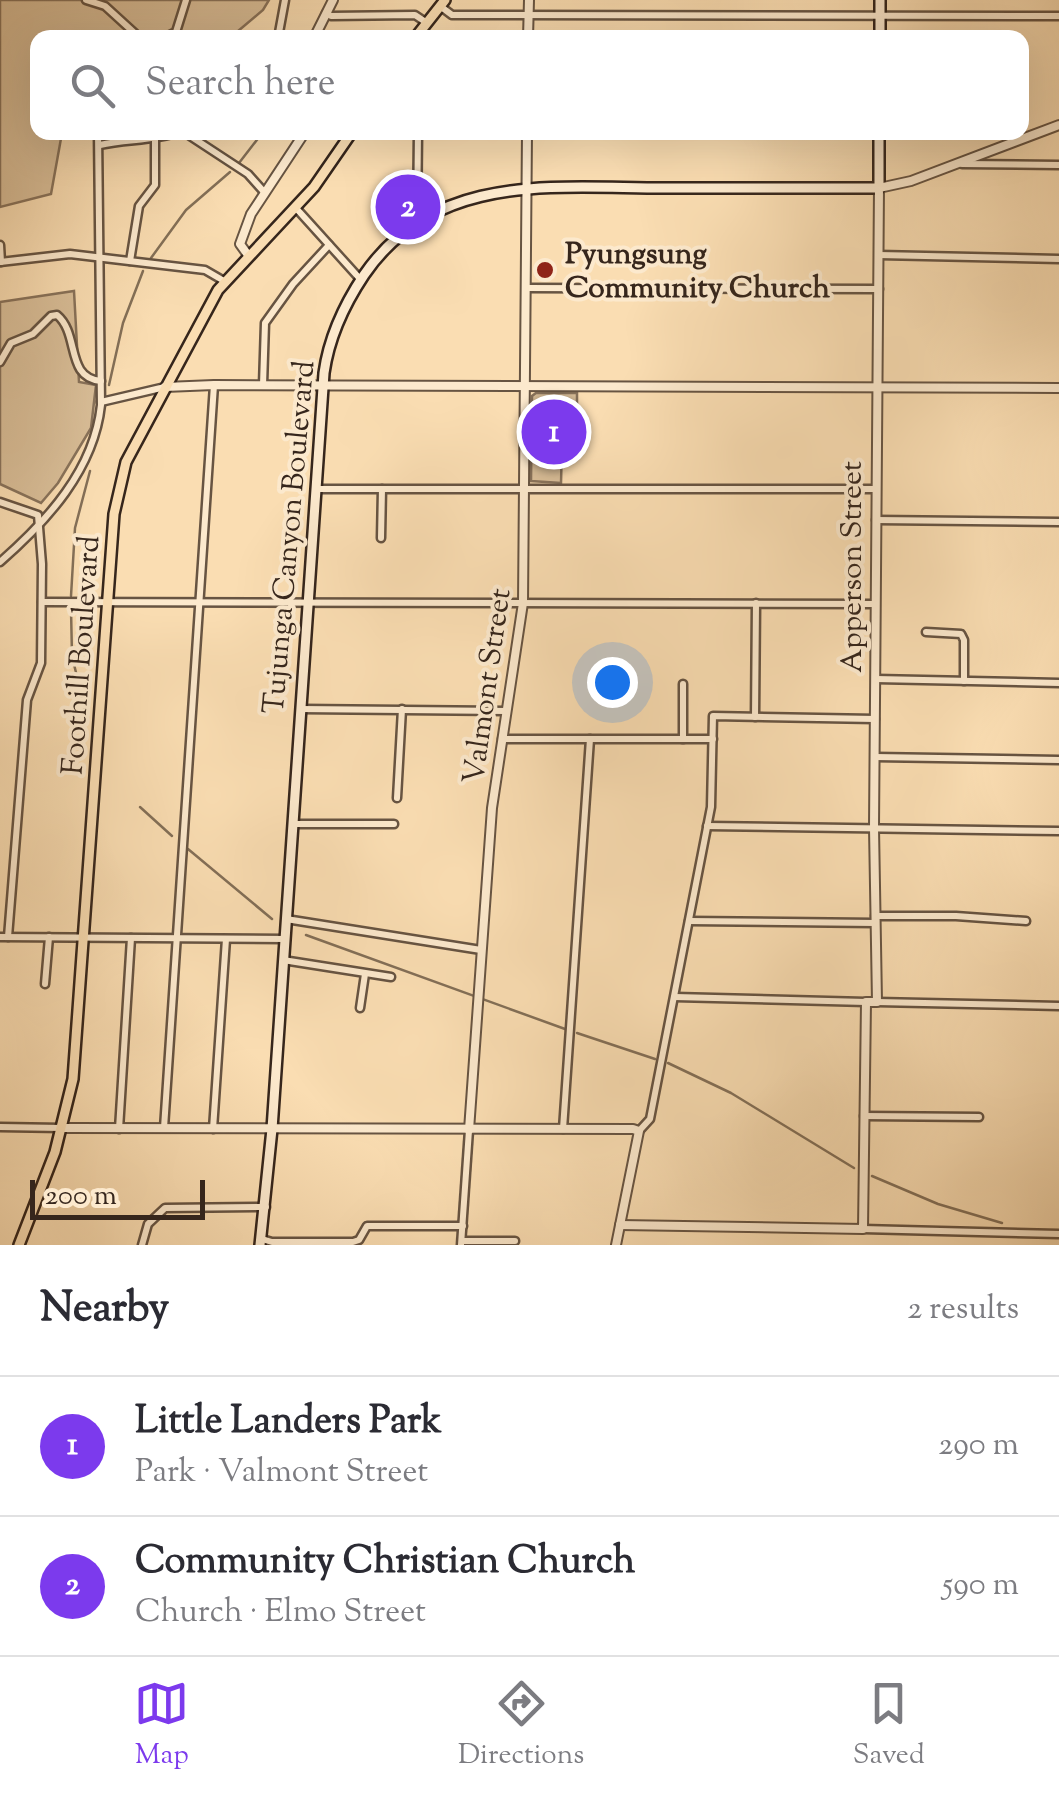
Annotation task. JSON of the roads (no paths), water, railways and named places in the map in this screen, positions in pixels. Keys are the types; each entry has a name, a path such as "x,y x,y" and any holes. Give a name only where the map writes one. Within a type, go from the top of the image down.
{"main road":[{"path":"880,0 880,30"},
{"path":"421,30 442,3"},
{"name":"Foothill Boulevard","path":"19,1245 62,1128 73,1078 120,479 224,281 320,180 347,140"},
{"name":"Apperson Street","path":"879,140 879,188"},
{"name":"Tujunga Canyon Boulevard","path":"266,1243 323,385 332,335 360,280 417,222 464,200 527,188 879,188"}],"street":[{"path":"86,0 103,4 133,30"},
{"path":"177,30 186,0"},
{"path":"279,30 284,0"},
{"path":"318,30 332,0"},
{"path":"528,0 528,30"},
{"path":"442,3 452,16 1059,16"},
{"path":"326,12 331,16 415,15 426,23"},
{"name":"Tujunga Canyon Boulevard","path":"1029,137 1059,125"},
{"path":"0,562 40,528 96,440 100,402 99,140"},
{"path":"127,140 155,140 154,185 139,206 130,261"},
{"path":"194,140 248,174 265,193"},
{"path":"248,256 240,242 299,140"},
{"path":"417,222 418,140"},
{"name":"Valmont Street","path":"462,1243 492,808 523,604 527,140"},
{"name":"Tujunga Canyon Boulevard","path":"879,188 911,181 1021,140"},
{"path":"996,150 1000,165"},
{"path":"956,163 1059,165"},
{"name":"Apperson Street","path":"877,1002 874,828 879,188"},
{"path":"295,207 360,280"},
{"path":"0,244 1,262 54,254 204,270 224,281"},
{"path":"263,385 265,323 292,284 329,245"},
{"path":"878,255 1059,258"},
{"path":"526,288 878,290"},
{"path":"0,362 11,343 32,334 57,315 70,335 81,374 100,381"},
{"path":"164,1130 214,385"},
{"path":"100,402 165,388 214,385 1059,388"},
{"path":"315,489 876,489"},
{"path":"381,538 382,489"},
{"path":"0,502 22,512 35,511 40,528 42,602 42,663 27,700 4,937 285,939"},
{"path":"876,520 1059,522"},
{"path":"42,602 876,604"},
{"path":"755,717 756,603"},
{"path":"926,632 962,634 964,680"},
{"path":"876,679 1059,683"},
{"path":"683,684 683,739"},
{"path":"299,709 506,711"},
{"path":"397,798 402,709"},
{"path":"616,1245 640,1131 650,1119 707,826 714,716 876,719"},
{"path":"562,1129 590,739"},
{"path":"502,740 713,739"},
{"path":"875,757 1059,760"},
{"path":"293,824 394,824"},
{"path":"707,826 1059,831"},
{"path":"689,921 956,916 1026,921"},
{"path":"286,920 481,950"},
{"path":"45,984 49,937"},
{"path":"118,1130 131,938"},
{"path":"213,1129 226,939"},
{"path":"283,960 391,976"},
{"path":"360,1008 366,974"},
{"path":"675,997 1059,1006"},
{"path":"863,1230 866,1002"},
{"path":"864,1116 979,1117"},
{"path":"0,1127 640,1131"},
{"path":"142,1245 148,1224 165,1208 266,1207"},
{"path":"620,1225 1059,1234"},
{"path":"266,1243 355,1242 368,1226 463,1226"},
{"path":"462,1243 515,1241"}],"waterway":[{"path":"239,163 257,140"},
{"path":"151,258 186,210 230,172"},
{"path":"109,385 123,323 143,271"},
{"path":"71,596 75,528 90,471"},
{"path":"71,609 72,656 85,710"},
{"path":"140,807 172,836"},
{"path":"188,849 272,919"},
{"path":"306,935 565,1029"},
{"path":"577,1033 655,1059"},
{"path":"668,1063 731,1093 854,1168"},
{"path":"872,1176 938,1204 1002,1223"}],"place":[{"name":"Community Christian Church","path":"408,207"},
{"name":"Pyungsung Community Church","path":"545,270"},
{"name":"Little Landers Park","path":"554,432"}]}
